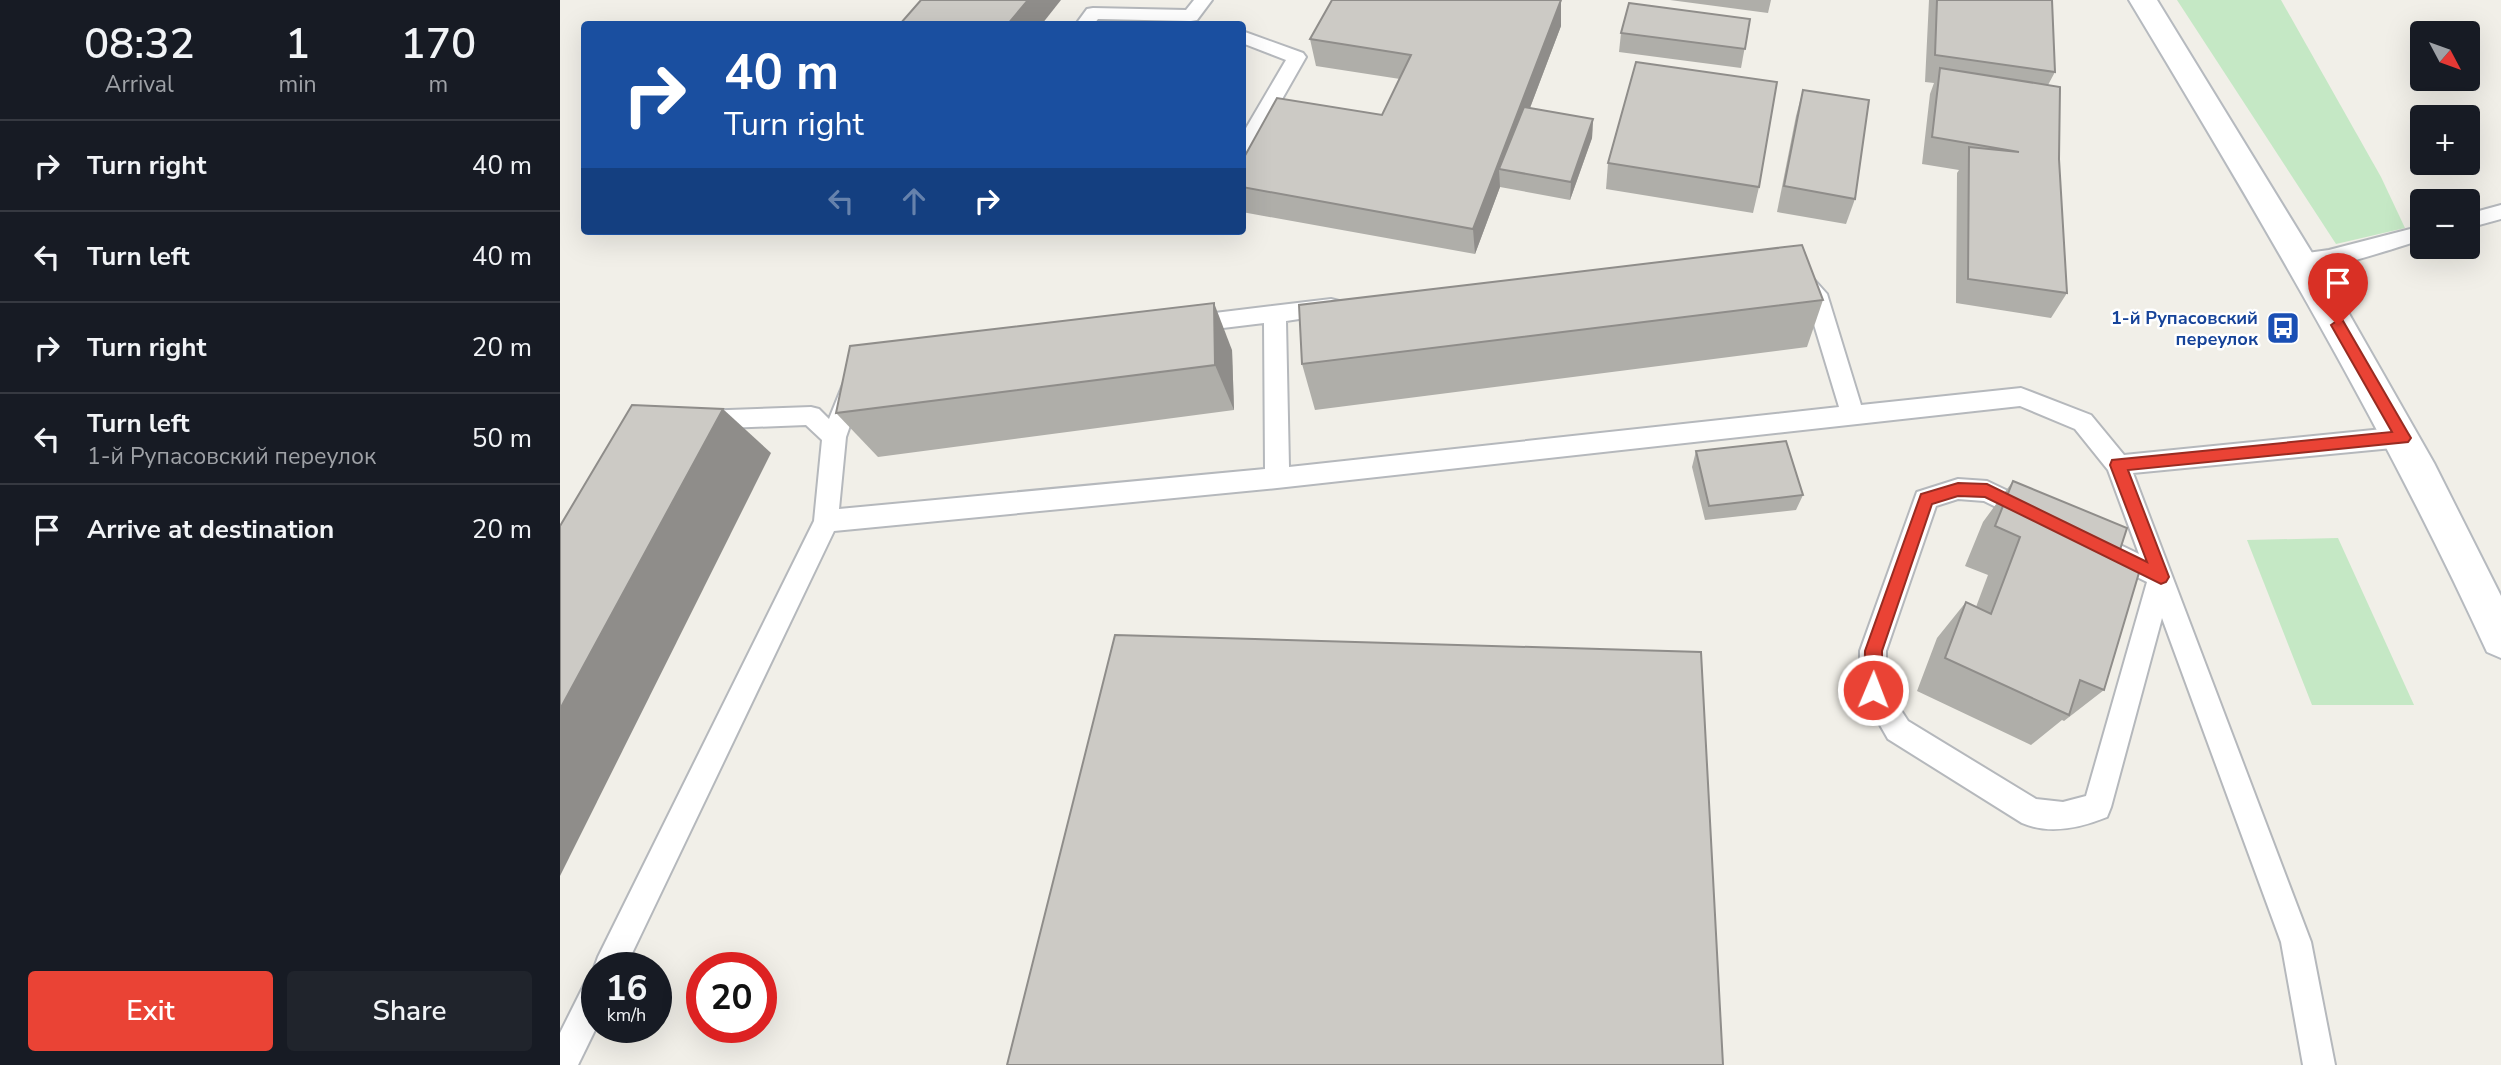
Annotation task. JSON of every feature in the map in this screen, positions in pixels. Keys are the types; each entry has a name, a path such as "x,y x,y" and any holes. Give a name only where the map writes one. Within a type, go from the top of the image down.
{"street":[{"path":"2143,0 2300,260 2403,438 2462,552 2501,639"}],"lane":[{"path":"1191,16 1203,0"},
{"path":"1089,13 1191,16 1205,21"},
{"path":"1246,38 1297,57 1246,145"},
{"path":"2480,218 2501,212"},
{"path":"2300,260 2329,258 2410,236"},
{"path":"1790,268 1816,294 1853,415"},
{"path":"1164,327 1357,304"},
{"path":"1275,314 1277,478"},
{"path":"616,952 826,521 834,437 860,363"},
{"path":"826,521 1277,478 2021,397 2083,422 2118,465 2296,942 2319,1065"},
{"path":"678,435 697,420 811,416 834,437"},
{"path":"2118,465 2403,438"},
{"path":"1958,489 1987,491 2161,577 2096,807 2063,816 2032,813 1898,730 1873,690 1873,651 1926,499 1958,489"},
{"path":"561,1065 581,1024"}],"green space":[{"path":"2177,0 2281,0 2381,177 2405,228 2336,244"},
{"path":"2338,538 2414,705 2312,705 2247,540"}],"building":[{"path":"921,0 1028,0 1010,21 903,21"},
{"path":"1332,0 1561,0 1473,229 1246,188 1246,154 1277,98 1382,115 1411,55 1310,39"},
{"path":"1937,0 2052,0 2055,72 1935,55"},
{"path":"1629,3 1750,19 1745,49 1621,33"},
{"path":"1636,62 1777,82 1759,187 1608,163"},
{"path":"1940,68 2060,87 2059,159 2067,293 1968,279 1969,147 2019,152 1932,137"},
{"path":"1803,90 1869,100 1855,199 1784,186"},
{"path":"1524,107 1593,119 1571,182 1499,169"},
{"path":"1802,245 1823,300 1302,364 1299,305"},
{"path":"1214,303 1215,365 836,413 850,346"},
{"path":"632,405 723,409 560,709 560,526"},
{"path":"1786,441 1803,495 1709,506 1696,451"},
{"path":"2013,481 2127,528 2118,556 2141,566 2104,690 2080,680 2069,715 1945,658 1966,602 1991,614 2020,537 1995,526"},
{"path":"1115,635 1701,652 1723,1065 1007,1065"}],"place":[{"name":"1-й Рупасовский переулок","path":"2283,328"}],"route":[{"path":"1873,690 1873,651 1926,499 1958,489 1987,491 2161,577 2118,465 2403,438 2338,325"}]}
